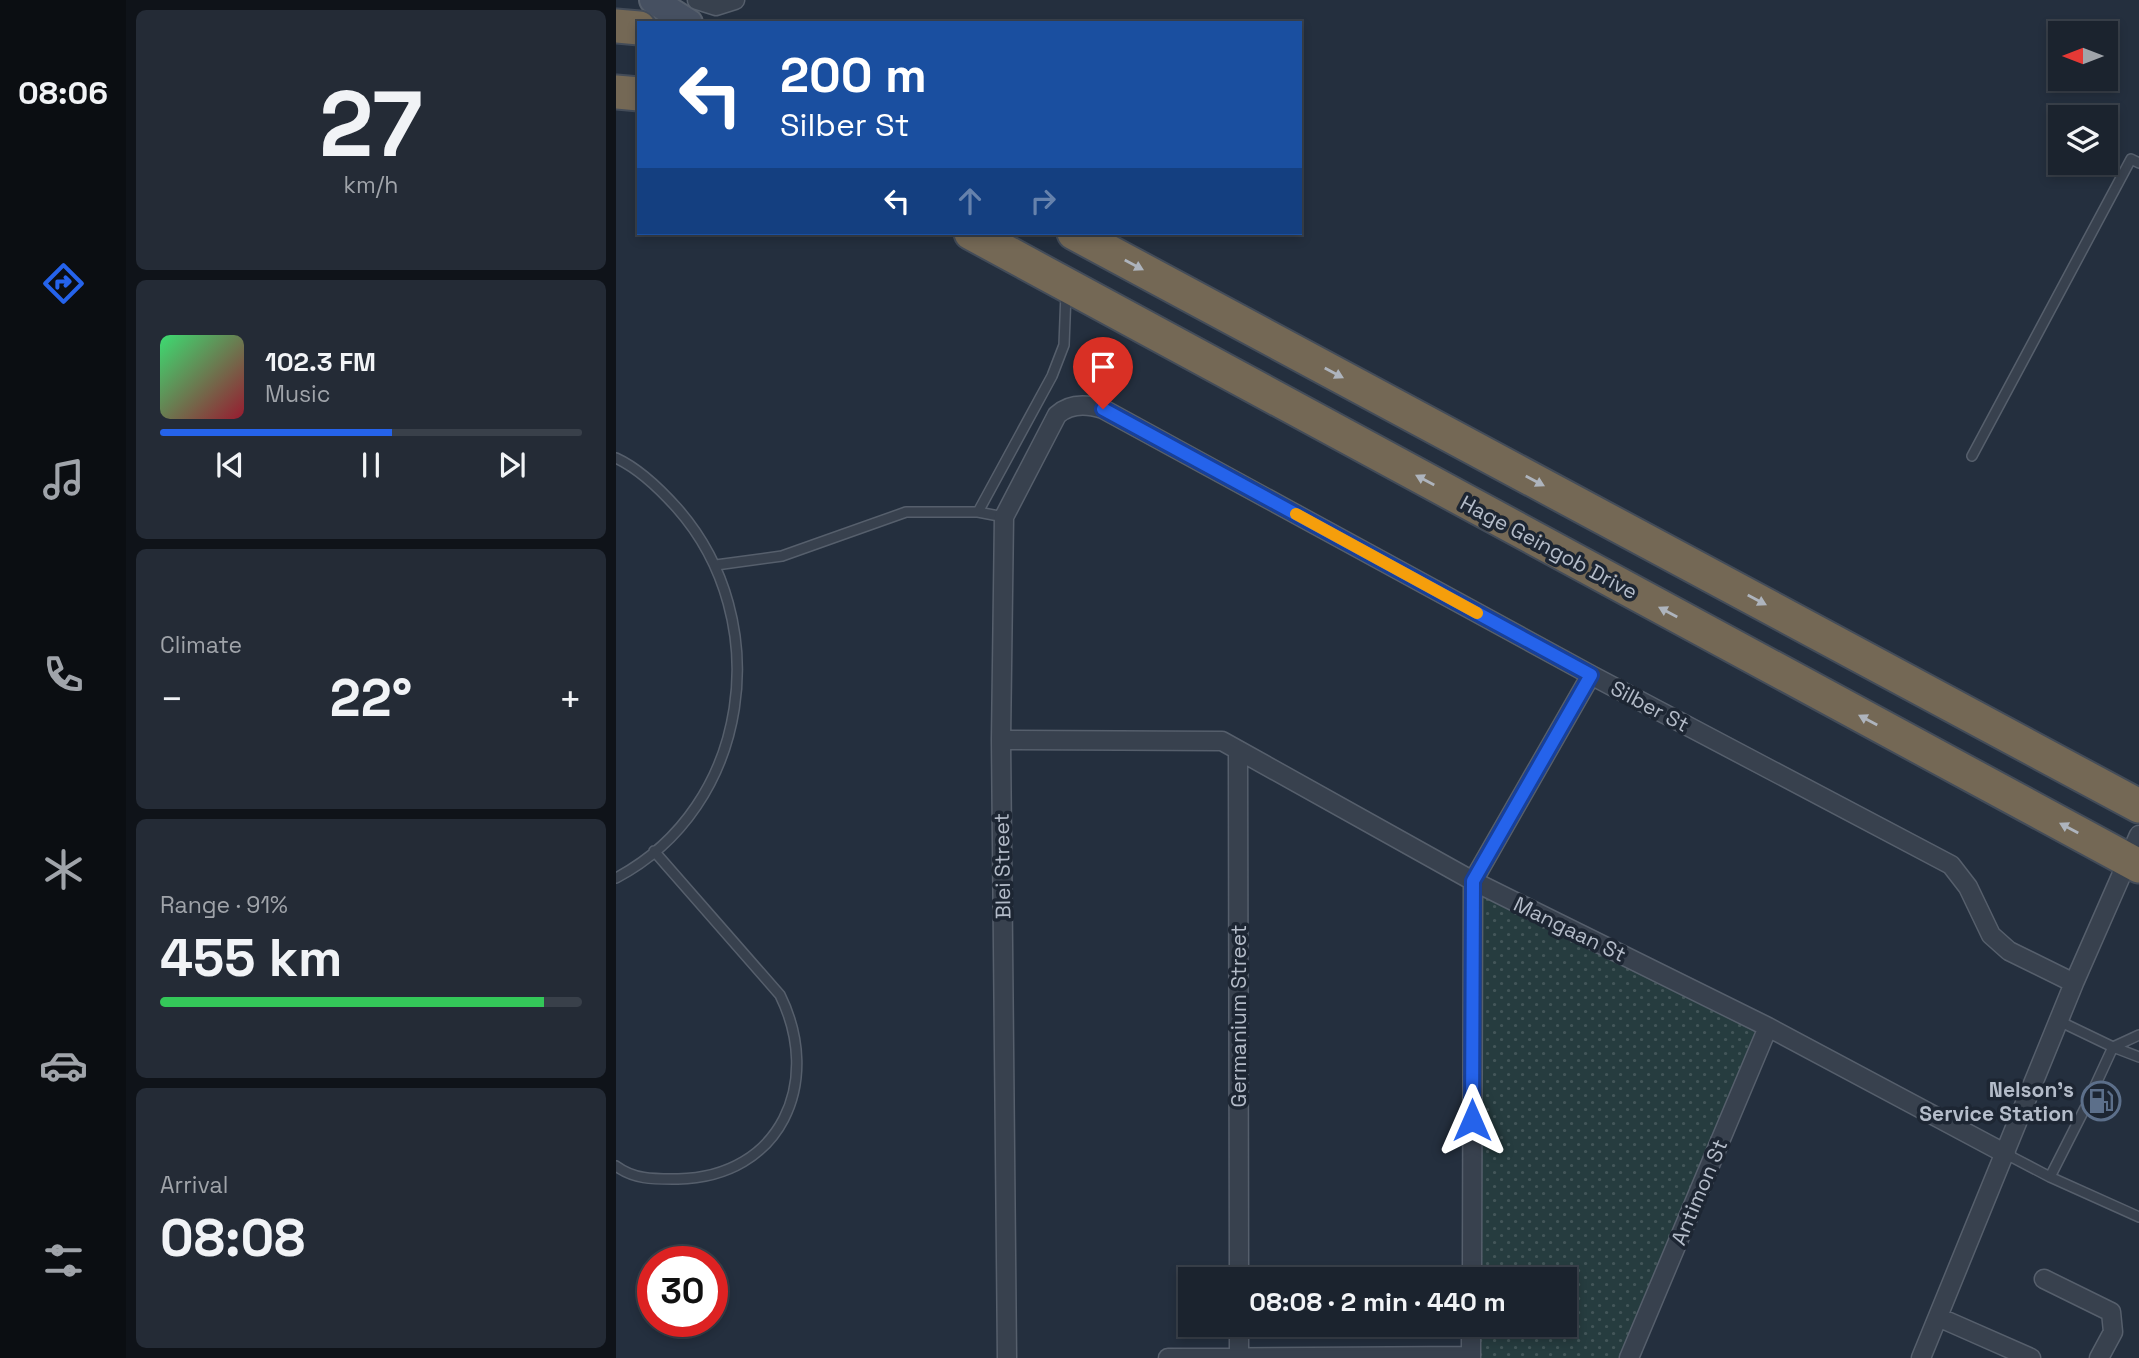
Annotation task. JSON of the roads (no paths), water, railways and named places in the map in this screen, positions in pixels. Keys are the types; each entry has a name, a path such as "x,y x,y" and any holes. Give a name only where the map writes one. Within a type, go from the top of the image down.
{"highway":[{"path":"616,26 637,28"},
{"path":"616,92 637,94"},
{"name":"Hage Geingob Drive","path":"975,235 2136,853"},
{"path":"1078,235 2139,806"}],"street":[{"path":"653,0 687,21"},
{"path":"697,0 716,6 735,0"},
{"path":"616,75 637,80"},
{"name":"Blei Street","path":"1007,1358 1001,740 1004,517 1057,415 1070,407 1082,405"},
{"name":"Silber St","path":"1082,405 1103,409 1591,675 1951,865 1968,887 1991,935 2009,951 2074,983"},
{"path":"1472,1267 1473,881 1591,675"},
{"name":"Mangaan St","path":"1001,740 1212,739 1473,881 1769,1027 2006,1154"},
{"name":"Germanium Street","path":"1238,752 1239,1267"},
{"path":"1921,1358 2061,1022 2074,983 2136,853"},
{"name":"Antimon St","path":"1629,1358 1769,1027"},
{"path":"2044,1279 2111,1312 2113,1332 2099,1358"},
{"path":"1938,1317 2031,1358"},
{"path":"1239,1337 1239,1358"},
{"path":"1168,1358 1471,1357 1471,1337"}],"lane":[{"path":"1972,456 2131,159 2139,163"},
{"path":"978,512 1052,376 1064,345 1066,285"},
{"path":"616,458 659,488 693,527 716,565 738,644 735,712 725,755 705,794 679,829 616,878"},
{"path":"716,565 782,556 906,512 978,512 1004,517"},
{"path":"616,1166 627,1175 651,1180 703,1178 736,1166 763,1147 785,1121 794,1100 798,1071 798,1047 792,1019 780,995 654,851"},
{"path":"2061,1022 2139,1057"},
{"path":"2095,1086 2113,1046 2139,1035"},
{"path":"2050,1177 2085,1108"},
{"path":"2006,1154 2139,1217"}],"place":[{"name":"Nelson's Service Station","path":"2101,1101"}]}
